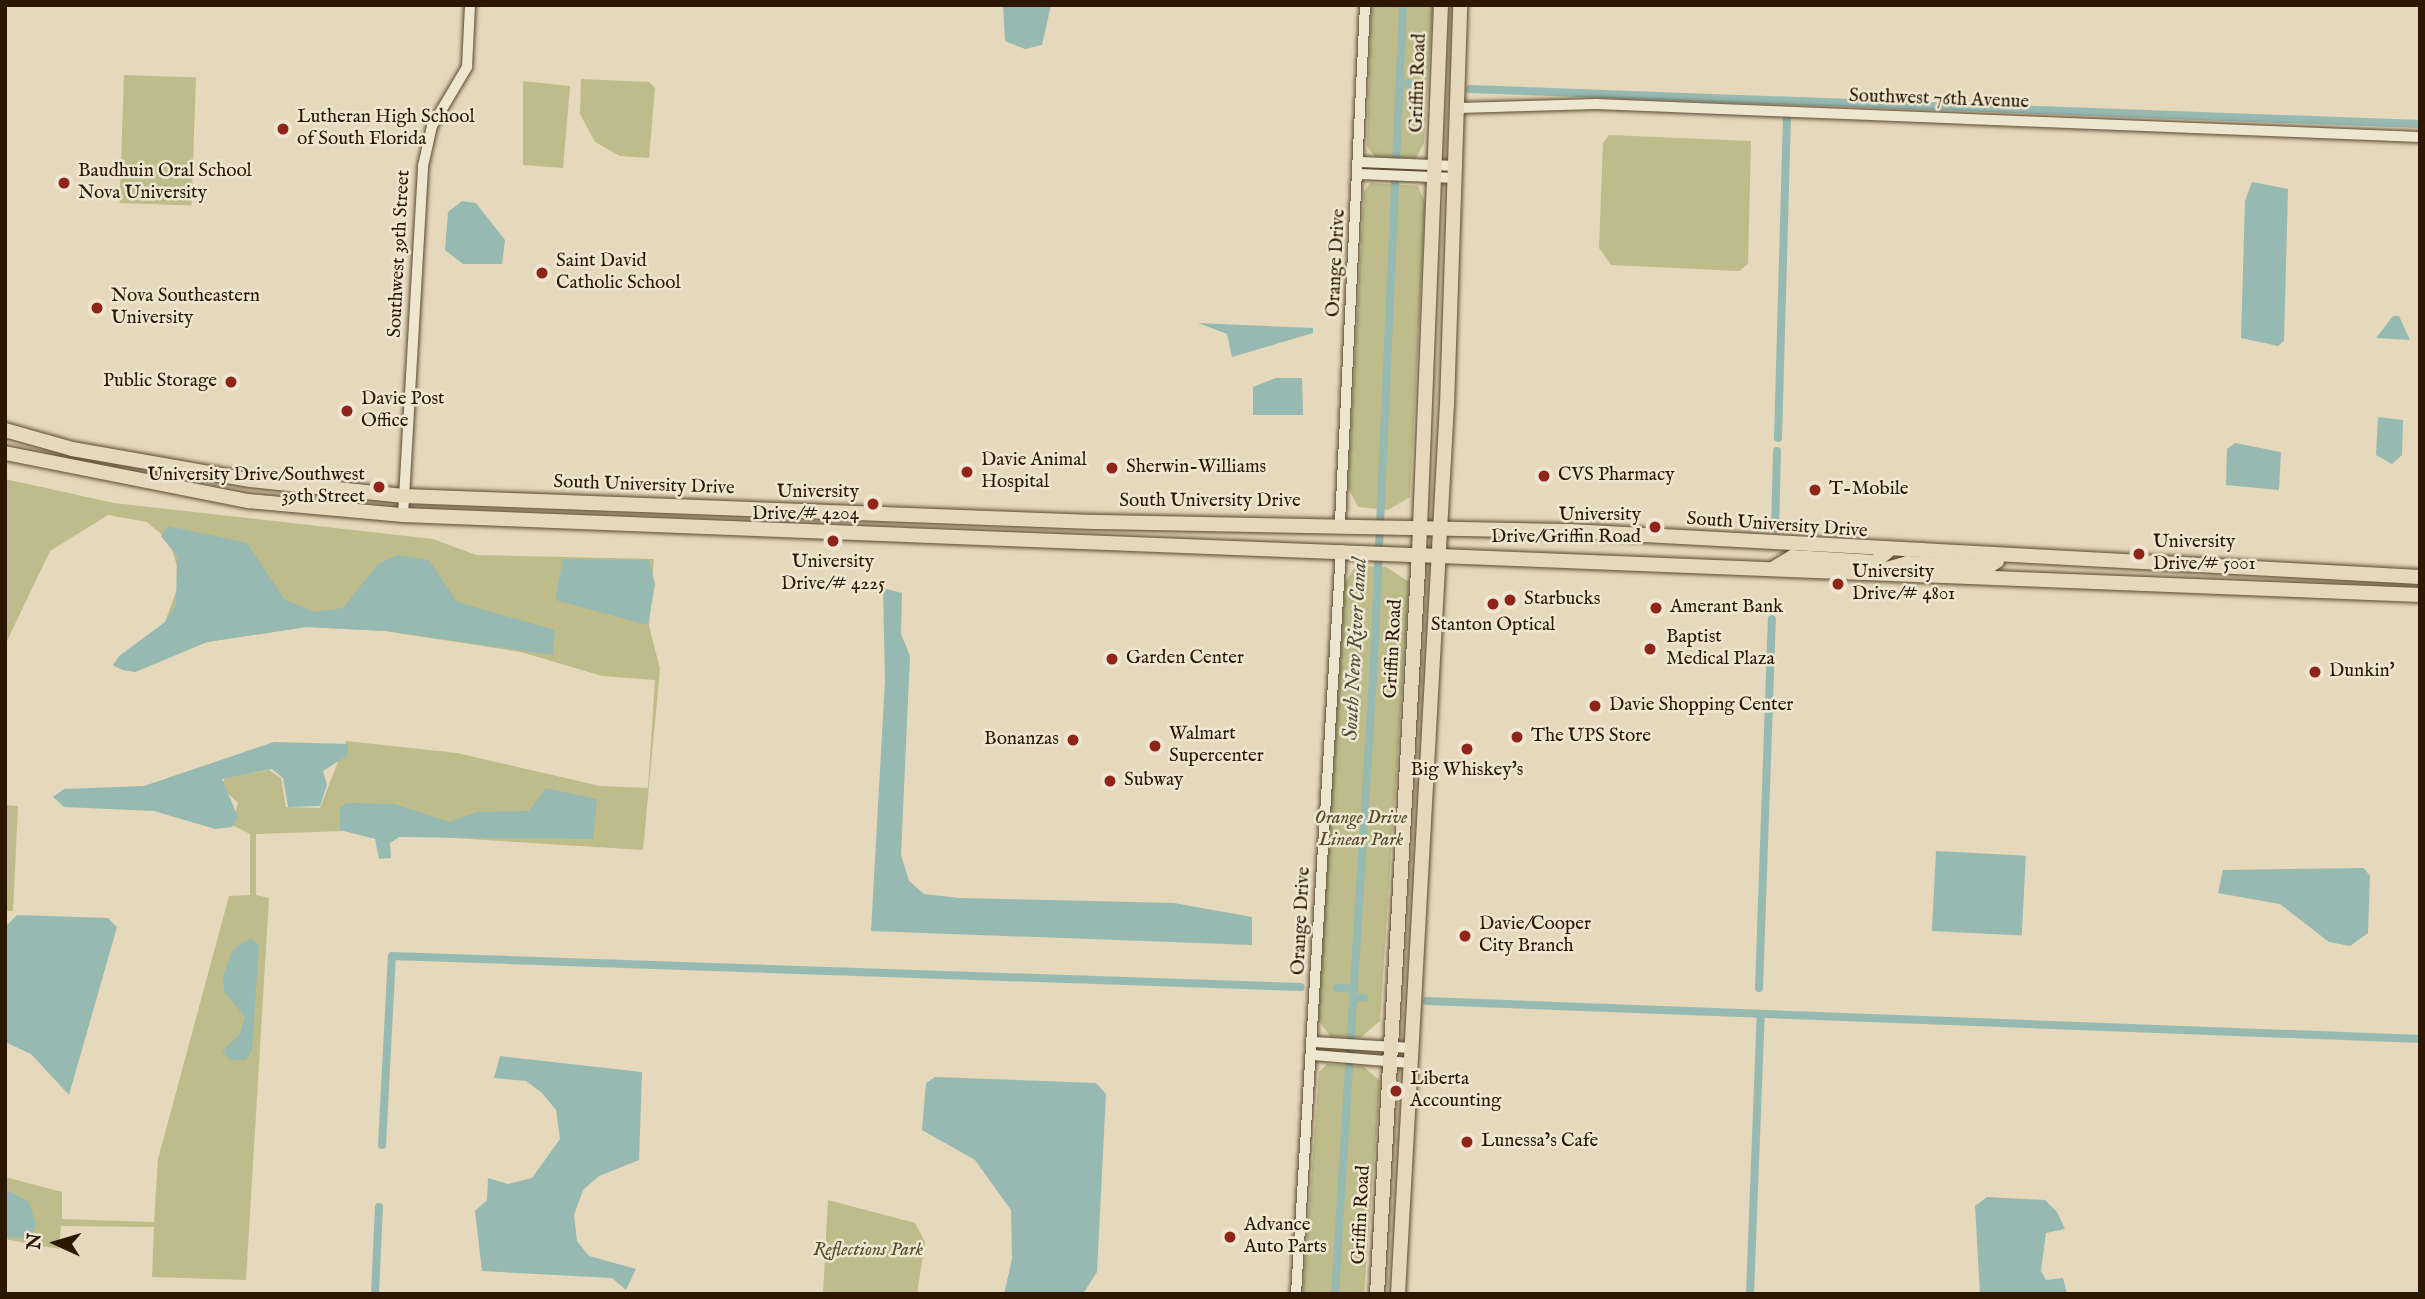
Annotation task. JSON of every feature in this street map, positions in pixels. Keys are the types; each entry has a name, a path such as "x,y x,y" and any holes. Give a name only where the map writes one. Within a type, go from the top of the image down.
{"main road":[{"name":"Griffin Road","path":"1377,1294 1384,1053 1396,947 1419,552 1441,5"},
{"name":"Griffin Road","path":"1398,1294 1440,554 1457,172 1460,5"},
{"name":"South University Drive","path":"5,430 193,470 404,496 842,512 1340,522 2001,558 2420,577"},
{"name":"South University Drive","path":"5,453 86,473 248,501 403,516 1419,552 1858,573 2420,595"},
{"path":"86,473 117,471 174,481 193,470"},
{"path":"666,526 667,506"},
{"path":"841,533 842,512"},
{"path":"1636,562 1644,545 1722,550 1751,543"},
{"path":"1773,569 1792,557 1875,562 1887,552"},
{"path":"1858,573 1907,563 1989,566 2001,558"},
{"path":"2173,584 2185,575 2261,578 2275,571"},
{"path":"2272,589 2295,582 2359,583 2373,575"},
{"path":"2384,593 2397,585 2420,586"},
{"path":"1396,947 1403,972 1416,986"}],"street":[{"name":"Southwest 39th Street","path":"403,516 422,166 432,126 467,67 470,5"},
{"name":"Orange Drive","path":"1340,522 1365,5"},
{"name":"Southwest 76th Avenue","path":"1458,108 1596,104 2420,136"},
{"path":"1359,168 1457,172"},
{"name":"Orange Drive","path":"1296,1294 1314,1042 1341,550"},
{"path":"1314,1042 1411,1056"},
{"path":"1313,1055 1384,1053"}],"green space":[{"path":"1371,5 1433,5 1424,143 1416,158 1375,157 1367,146"},
{"path":"124,75 196,78 191,205 120,203"},
{"path":"581,79 649,82 655,88 649,158 620,156 595,142 580,114"},
{"path":"523,81 570,86 563,168 523,165"},
{"path":"1609,135 1751,141 1748,264 1739,271 1611,265 1599,248 1603,143"},
{"path":"1370,183 1418,186 1425,203 1410,497 1388,510 1358,507 1348,488 1364,192"},
{"path":"5,479 114,503 433,539 476,555 654,559 649,626 660,669 643,850 343,831 256,834 256,895 269,898 246,1280 152,1277 154,1227 61,1226 59,1249 5,1239 5,1177 62,1192 62,1219 154,1222 158,1159 229,896 250,895 250,834 232,825 238,803 223,789 224,778 269,770 281,778 286,807 320,808 346,741 457,753 600,786 648,788 655,680 602,676 521,652 385,631 306,627 207,642 135,672 123,670 113,665 165,622 181,578 169,541 147,522 108,515 50,551 6,643 5,679"},
{"name":"Orange Drive Linear Park","path":"1356,566 1386,567 1409,582 1380,1021 1360,1038 1331,1037 1318,1020 1345,582"},
{"path":"5,805 18,806 13,911 5,911"},
{"path":"1327,1064 1363,1066 1380,1081 1364,1294 1303,1294 1319,1072"},
{"name":"Reflections Park","path":"828,1200 915,1223 925,1242 917,1294 823,1294"}],"water":[{"path":"1003,5 1051,5 1042,45 1025,49 1005,41"},
{"path":"2252,182 2288,189 2284,341 2278,346 2241,338 2245,201"},
{"path":"462,201 476,203 505,240 502,264 463,264 445,250 448,212"},
{"path":"2393,316 2399,316 2410,340 2376,338"},
{"path":"1198,323 1313,328 1313,333 1232,357 1227,334"},
{"path":"1276,378 1302,378 1303,415 1253,415 1253,387"},
{"path":"2378,417 2403,420 2402,455 2392,464 2376,455"},
{"path":"2235,443 2281,452 2279,490 2226,485 2227,449"},
{"path":"168,526 247,543 285,600 315,612 343,608 378,564 398,555 429,560 457,602 555,630 553,655 385,631 306,627 207,642 135,672 123,670 113,665 119,656 165,622 176,604 177,556 161,536"},
{"path":"563,559 649,560 655,584 648,625 555,600"},
{"path":"883,588 902,593 901,634 910,656 901,855 909,881 924,894 959,898 1174,903 1252,917 1252,945 871,931 885,681"},
{"path":"274,742 348,744 347,756 323,771 327,785 320,806 288,807 283,778 272,769 222,779 238,817 232,827 215,829 154,811 64,807 53,797 64,789 144,786"},
{"path":"546,788 597,799 593,839 399,837 390,843 391,858 379,859 375,839 340,830 340,807 347,803 394,804 450,822 477,812 529,811"},
{"path":"1936,851 2026,856 2022,936 1932,931"},
{"path":"2364,868 2370,876 2368,933 2350,946 2329,942 2280,904 2218,893 2223,870"},
{"path":"17,915 108,918 117,927 69,1095 31,1054 5,1042 5,927"},
{"path":"251,938 259,946 252,1050 246,1060 230,1060 222,1051 240,1034 245,1017 224,992 223,976 233,949"},
{"path":"500,1056 642,1072 639,1160 599,1176 583,1190 574,1215 577,1241 589,1256 636,1269 626,1290 612,1278 482,1271 475,1211 487,1200 488,1178 508,1184 532,1178 560,1139 556,1110 542,1093 526,1081 494,1078"},
{"path":"935,1077 1096,1083 1106,1094 1097,1272 1083,1294 1004,1294 1012,1259 1011,1210 975,1160 922,1130 926,1083"},
{"path":"5,1189 29,1202 36,1224 32,1238 5,1237"},
{"path":"1987,1197 2045,1200 2057,1212 2065,1229 2046,1233 2041,1271 2046,1280 2063,1278 2067,1294 1980,1294 1975,1206"}],"waterway":[{"name":"South New River Canal","path":"1335,1294 1374,660 1403,5"},
{"path":"1400,83 1415,84"},
{"path":"1470,89 2420,124"},
{"path":"1778,438 1787,116"},
{"path":"1775,529 1777,451"},
{"path":"1759,988 1772,619"},
{"path":"382,1145 392,956 1300,987"},
{"path":"1337,988 1354,989"},
{"path":"1353,997 1364,998"},
{"path":"1427,1001 2420,1039"},
{"path":"1750,1294 1761,1014"},
{"path":"375,1294 379,1207"}],"place":[{"name":"Lutheran High School of South Florida","path":"283,129"},
{"name":"Baudhuin Oral School Nova University","path":"64,183"},
{"name":"Saint David Catholic School","path":"542,273"},
{"name":"Nova Southeastern University","path":"97,308"},
{"name":"Public Storage","path":"231,382"},
{"name":"Davie Post Office","path":"347,411"},
{"name":"Sherwin-Williams","path":"1112,468"},
{"name":"Davie Animal Hospital","path":"967,472"},
{"name":"CVS Pharmacy","path":"1544,476"},
{"name":"University Drive/Southwest 39th Street","path":"379,487"},
{"name":"T-Mobile","path":"1815,490"},
{"name":"University Drive/# 4204","path":"873,504"},
{"name":"University Drive/Griffin Road","path":"1655,527"},
{"name":"University Drive/# 4225","path":"833,541"},
{"name":"University Drive/# 5001","path":"2139,554"},
{"name":"University Drive/# 4801","path":"1838,584"},
{"name":"Starbucks","path":"1510,600"},
{"name":"Stanton Optical","path":"1493,604"},
{"name":"Amerant Bank","path":"1656,608"},
{"name":"Baptist Medical Plaza","path":"1650,649"},
{"name":"Garden Center","path":"1112,659"},
{"name":"Dunkin'","path":"2315,672"},
{"name":"Davie Shopping Center","path":"1595,706"},
{"name":"The UPS Store","path":"1517,737"},
{"name":"Bonanzas","path":"1073,740"},
{"name":"Walmart Supercenter","path":"1155,746"},
{"name":"Big Whiskey's","path":"1467,749"},
{"name":"Subway","path":"1110,781"},
{"name":"Davie/Cooper City Branch","path":"1465,936"},
{"name":"Liberta Accounting","path":"1396,1091"},
{"name":"Lunessa’s Cafe","path":"1467,1142"},
{"name":"Advance Auto Parts","path":"1230,1237"}]}
